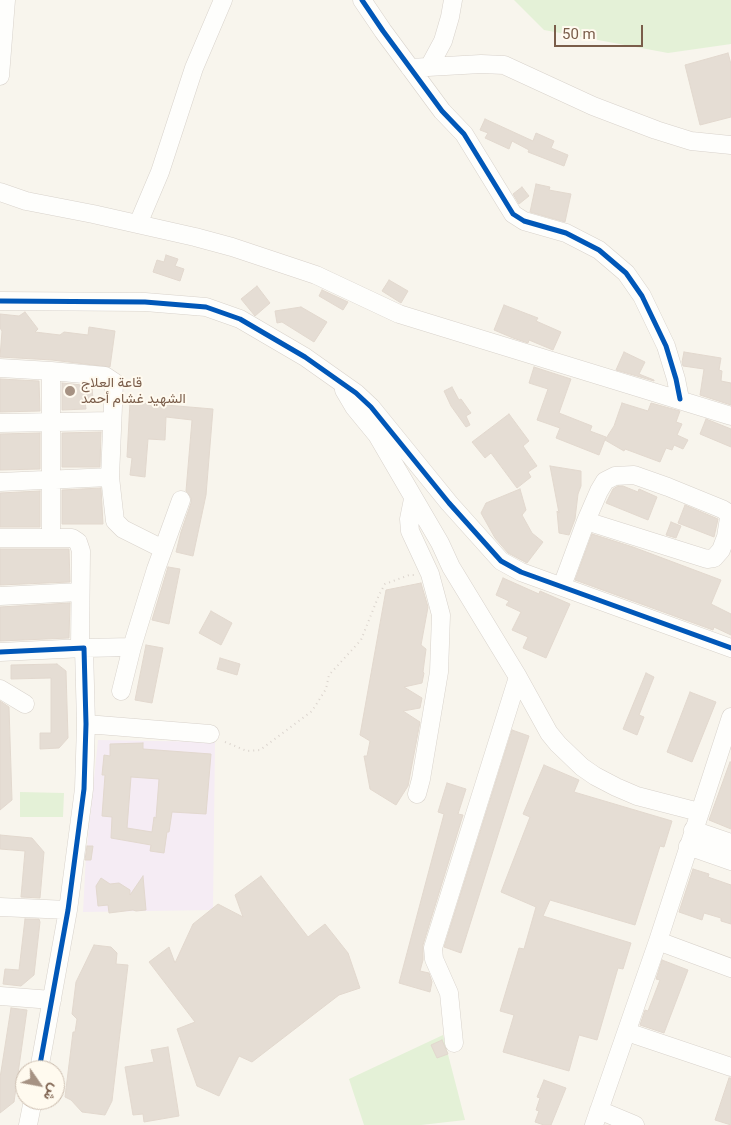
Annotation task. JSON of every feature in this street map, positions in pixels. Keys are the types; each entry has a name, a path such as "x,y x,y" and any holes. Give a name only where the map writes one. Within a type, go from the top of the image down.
{"street":[{"path":"0,76 6,0"},
{"path":"138,224 160,172 194,68 223,0"},
{"path":"362,0 442,111 464,134 513,214 524,221 566,233 599,250 626,273 642,296 666,346 680,399"},
{"path":"429,67 443,41 453,0"},
{"path":"410,68 481,64 504,65 593,106 656,130 692,141 731,145"},
{"path":"0,192 34,203 138,224 232,248 316,275 399,314 731,416"},
{"path":"0,300 145,302 206,307 240,319 338,379 356,393 371,407 448,503 501,560 521,572 731,648"},
{"path":"0,368 51,371 109,378 115,385 110,478 113,513 116,524 123,530 163,549"},
{"path":"51,371 51,537"},
{"path":"338,379 354,407 377,435 440,543 451,567 553,739 582,767 624,791 699,812"},
{"path":"0,423 112,422"},
{"path":"562,586 586,521 605,481 615,476 634,475 668,487 722,509 727,512 729,518 726,537 721,550 714,558 707,559 586,521"},
{"path":"0,482 110,478"},
{"path":"413,499 409,519 410,531 430,574 441,615 439,672 417,794"},
{"path":"121,691 132,647 163,549 181,500"},
{"path":"0,538 72,538 76,539 80,545 80,592 86,724 84,789 68,910 41,1060"},
{"path":"0,596 80,592"},
{"path":"0,652 132,647"},
{"path":"454,1043 449,993 434,959 433,948 518,678"},
{"path":"0,689 25,704"},
{"path":"86,724 218,738"},
{"path":"635,1125 597,1117 729,727"},
{"path":"691,838 731,843"},
{"path":"691,838 731,861"},
{"path":"0,907 68,910"},
{"path":"658,941 731,968"},
{"path":"0,996 52,1000"},
{"path":"627,1032 731,1067"},
{"path":"28,1125 31,1110"}],"path":[{"path":"218,738 247,752 260,750 296,724 312,710 326,689 329,676 361,640 385,584 409,575 430,574"}],"shaded area":[{"path":"98,740 215,742 213,910 83,912 86,856"}],"green space":[{"path":"514,0 731,0 731,44 668,53 544,30"},
{"path":"20,792 64,793 63,817 20,817"},
{"path":"443,1035 465,1120 421,1125 364,1125 349,1079"}],"building":[{"path":"728,53 731,64 731,117 700,125 685,65"},
{"path":"485,119 533,141 536,133 554,141 551,148 568,155 564,166 528,152 529,150 512,141 509,149 485,138 488,133 480,130"},
{"path":"536,184 550,187 549,190 571,194 565,222 530,212"},
{"path":"522,187 529,196 519,204 513,194"},
{"path":"166,255 178,259 175,266 184,269 180,281 153,272 157,260 164,262"},
{"path":"389,280 408,291 401,303 382,291"},
{"path":"257,286 270,303 255,316 241,299"},
{"path":"322,290 348,302 343,310 319,296"},
{"path":"504,305 538,318 536,321 561,332 553,350 529,340 528,343 494,330"},
{"path":"301,307 327,322 314,342 282,322 277,323 275,311"},
{"path":"25,312 38,329 35,332 60,335 64,332 88,335 89,327 115,331 110,367 52,360 0,357 2,331 0,328 0,314 19,316"},
{"path":"624,352 645,362 639,374 654,381 616,370"},
{"path":"684,352 721,358 719,370 722,371 721,381 731,383 731,405 700,395 704,369 683,366"},
{"path":"534,367 571,379 559,413 592,426 590,431 606,437 599,455 556,438 560,428 537,420 548,389 529,383"},
{"path":"0,379 39,381 40,411 0,412"},
{"path":"62,383 92,386 93,400 85,400 86,409 62,410"},
{"path":"452,387 459,400 461,399 471,413 466,416 470,425 466,427 451,406 444,391"},
{"path":"130,402 213,409 206,495 193,556 176,552 191,503 191,498 186,491 192,420 166,417 165,440 148,439 145,477 130,475 132,458 127,457"},
{"path":"622,403 648,411 651,403 680,411 676,422 682,424 677,435 688,440 683,449 674,445 672,450 666,448 660,462 625,449 624,451 605,440 614,426"},
{"path":"509,414 529,441 523,446 537,466 528,472 531,477 517,488 491,453 485,458 472,442"},
{"path":"706,419 731,429 731,447 700,434"},
{"path":"101,432 100,467 62,467 62,433"},
{"path":"40,433 40,469 0,470 0,434"},
{"path":"550,466 581,471 581,486 578,494 575,519 569,535 559,533 557,511 559,513"},
{"path":"618,486 638,492 639,489 657,497 648,520 606,503 613,489"},
{"path":"101,488 103,524 62,524 62,490"},
{"path":"520,489 526,510 522,515 532,533 543,542 527,563 508,553 495,538 481,513 486,503"},
{"path":"40,491 40,527 0,527 0,493"},
{"path":"685,505 718,519 714,537 678,523"},
{"path":"671,522 681,526 676,538 666,535"},
{"path":"592,534 633,547 721,580 711,604 731,614 731,635 714,627 713,630 575,580"},
{"path":"0,549 69,549 70,582 0,585"},
{"path":"168,567 180,569 169,624 152,620"},
{"path":"503,578 539,594 540,591 570,604 546,658 523,648 528,637 512,630 521,612 506,605 509,601 496,595"},
{"path":"421,583 428,607 421,645 426,649 424,673 422,683 404,687 422,698 420,708 403,711 420,722 408,786 396,805 370,789 364,756 367,756 370,741 360,735 386,590"},
{"path":"70,603 69,638 0,641 0,607"},
{"path":"211,611 232,623 221,645 199,633"},
{"path":"146,645 163,648 152,703 135,700"},
{"path":"220,658 240,664 237,675 217,669"},
{"path":"57,664 66,671 68,738 59,748 40,749 40,733 51,733 51,678 11,679 11,665"},
{"path":"646,673 654,677 639,715 644,717 637,735 623,729"},
{"path":"690,692 716,702 692,762 667,752"},
{"path":"0,701 9,707 12,800 0,810"},
{"path":"512,730 529,736 461,953 444,947"},
{"path":"143,743 143,749 211,754 206,814 172,812 164,853 150,851 151,845 111,838 112,817 102,816 105,775 102,775 104,755 110,756 110,744","holes":["131,777 159,779 156,818 154,817 152,832 127,828"]},
{"path":"731,762 731,829 709,820"},
{"path":"544,765 579,780 574,792 672,821 664,847 660,846 635,925 550,900 543,916 631,943 623,969 618,968 597,1040 579,1035 569,1071 503,1052 514,1015 500,1011 519,948 524,949 536,907 501,892 530,817 523,814"},
{"path":"447,783 466,789 458,814 463,815 423,945 423,960 420,971 429,973 432,982 430,992 399,983 444,814 438,812"},
{"path":"0,835 32,838 44,852 40,898 21,897 25,851 0,849"},
{"path":"87,846 93,846 91,860 85,860"},
{"path":"693,869 709,874 708,877 731,885 731,924 721,921 721,918 704,913 702,920 679,912"},
{"path":"143,876 146,910 109,913 108,905 98,906 96,886 101,878 110,884 119,883 130,890 130,895"},
{"path":"261,876 308,937 325,924 348,953 360,988 339,995 252,1062 239,1056 219,1096 197,1086 177,1029 195,1022 149,962 169,947 175,963 193,924 218,904 243,917 235,895"},
{"path":"25,919 39,919 40,922 34,975 21,986 3,984 5,969 19,970"},
{"path":"94,945 111,947 117,953 116,964 128,965 112,1101 105,1115 82,1112 71,1100 65,1097 73,1032 75,1032 77,1019 72,1014 76,982"},
{"path":"662,960 688,970 664,1033 640,1025 645,1010 648,1011 660,980 656,979"},
{"path":"11,1008 27,1010 20,1060 15,1060 14,1102 0,1113 0,1078"},
{"path":"442,1040 448,1054 437,1058 431,1045"},
{"path":"168,1047 179,1116 144,1122 143,1114 133,1115 125,1067 154,1062 151,1050"},
{"path":"729,1078 731,1078 731,1125 715,1120"},
{"path":"544,1080 566,1088 551,1125 535,1122 539,1111 536,1110 540,1098 537,1097"}],"cycle path":[{"path":"362,0 442,111 464,134 513,214 524,221 566,233 599,250 626,273 642,296 666,346 680,399"},
{"path":"0,301 145,302 206,307 240,319 305,357 356,393 371,407 449,503 501,561 521,572 731,648"},
{"path":"0,652 84,648 86,724 84,789 68,910 41,1060"}],"place":[{"name":"قاعة العلاج الشهيد غشام أحمد","path":"70,391"}]}
